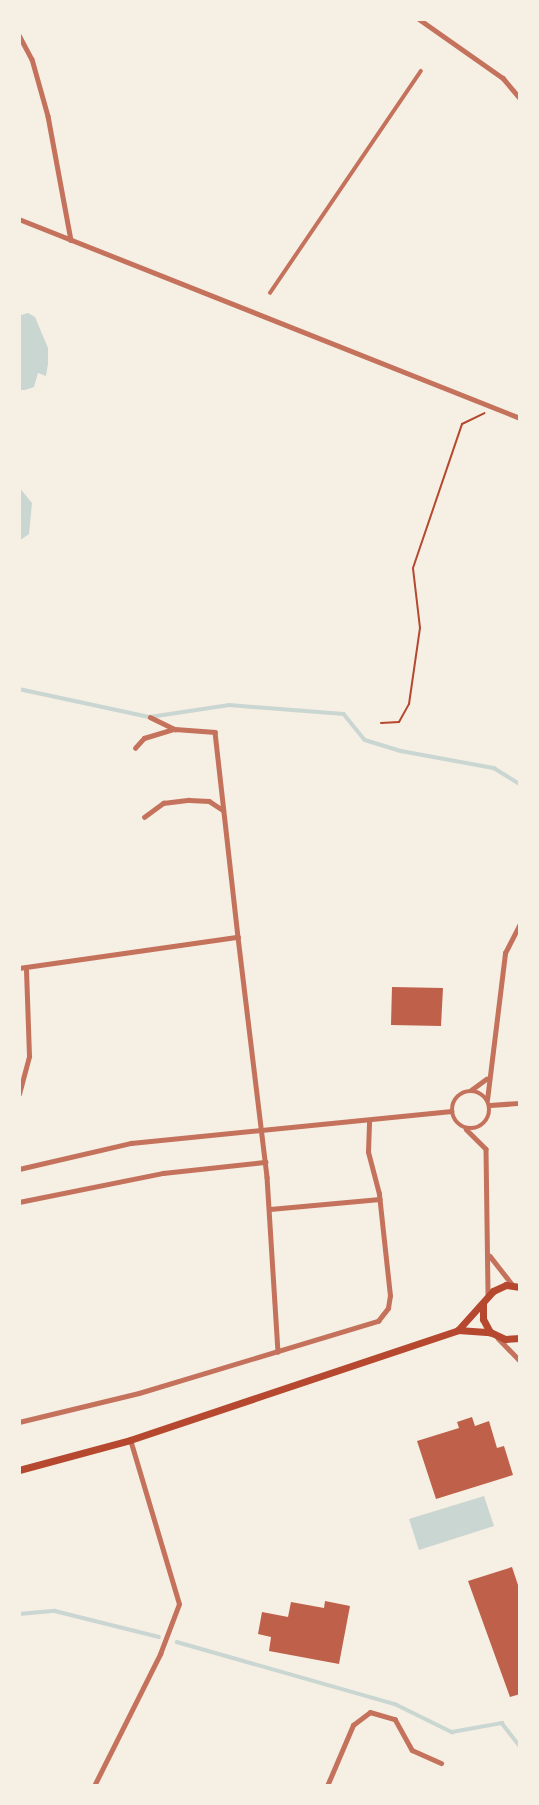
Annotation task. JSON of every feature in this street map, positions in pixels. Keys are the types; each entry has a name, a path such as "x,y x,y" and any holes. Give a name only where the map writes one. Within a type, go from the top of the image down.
{"main road":[{"path":"19,1471 130,1440 458,1329 483,1304 488,1295 499,1287 517,1286"},
{"path":"483,1304 483,1319 494,1334"},
{"path":"458,1329 520,1338"}],"street":[{"path":"419,19 503,78 520,98"},
{"path":"19,35 32,59 48,116 71,240"},
{"path":"270,293 421,71"},
{"path":"19,219 520,418"},
{"path":"150,717 175,729"},
{"path":"135,748 144,738 175,729 215,732 270,1209 278,1352"},
{"path":"145,817 163,803 189,800 209,801 223,811"},
{"path":"488,1295 486,1149 482,1135 488,1102 487,1078 505,953 520,924"},
{"path":"19,968 238,937"},
{"path":"19,1094 29,1056 22,1010 26,968"},
{"path":"486,1149 455,1122 451,1111 457,1097 487,1078"},
{"path":"469,1091 488,1102 520,1103"},
{"path":"19,1169 124,1144 261,1127 369,1121 451,1111"},
{"path":"19,1422 371,1325 384,1315 390,1296 380,1199 368,1152 369,1121"},
{"path":"466,1129 485,1124"},
{"path":"19,1202 163,1173 265,1162"},
{"path":"270,1209 380,1199"},
{"path":"489,1255 517,1286"},
{"path":"494,1334 520,1361"},
{"path":"94,1786 160,1654 178,1604 130,1440"},
{"path":"327,1786 353,1725 370,1712 395,1719 412,1750 441,1763"}],"path":[{"path":"381,723 399,722 409,704 420,628 413,568 435,512 462,424 479,419 490,407"}],"shaded area":[{"path":"28,313 35,317 48,348 48,364 46,376 38,373 34,387 19,390 19,324 21,315"},
{"path":"19,487 32,503 29,534 19,541"},
{"path":"484,1496 494,1526 419,1550 409,1519"}],"building":[{"path":"392,987 443,988 441,1026 391,1025"},
{"path":"472,1417 475,1426 489,1421 497,1448 504,1446 513,1475 436,1499 417,1441 459,1428 457,1422"},
{"path":"512,1567 520,1591 520,1694 510,1697 468,1581"},
{"path":"325,1601 350,1606 339,1664 269,1651 271,1637 258,1634 262,1612 288,1617 291,1602 324,1608"}],"waterway":[{"path":"19,689 150,717 229,705 344,714 365,740 401,751 494,768 520,784"},
{"path":"19,1614 55,1611 159,1637"},
{"path":"177,1642 395,1704 452,1732 502,1723 520,1746"}]}
